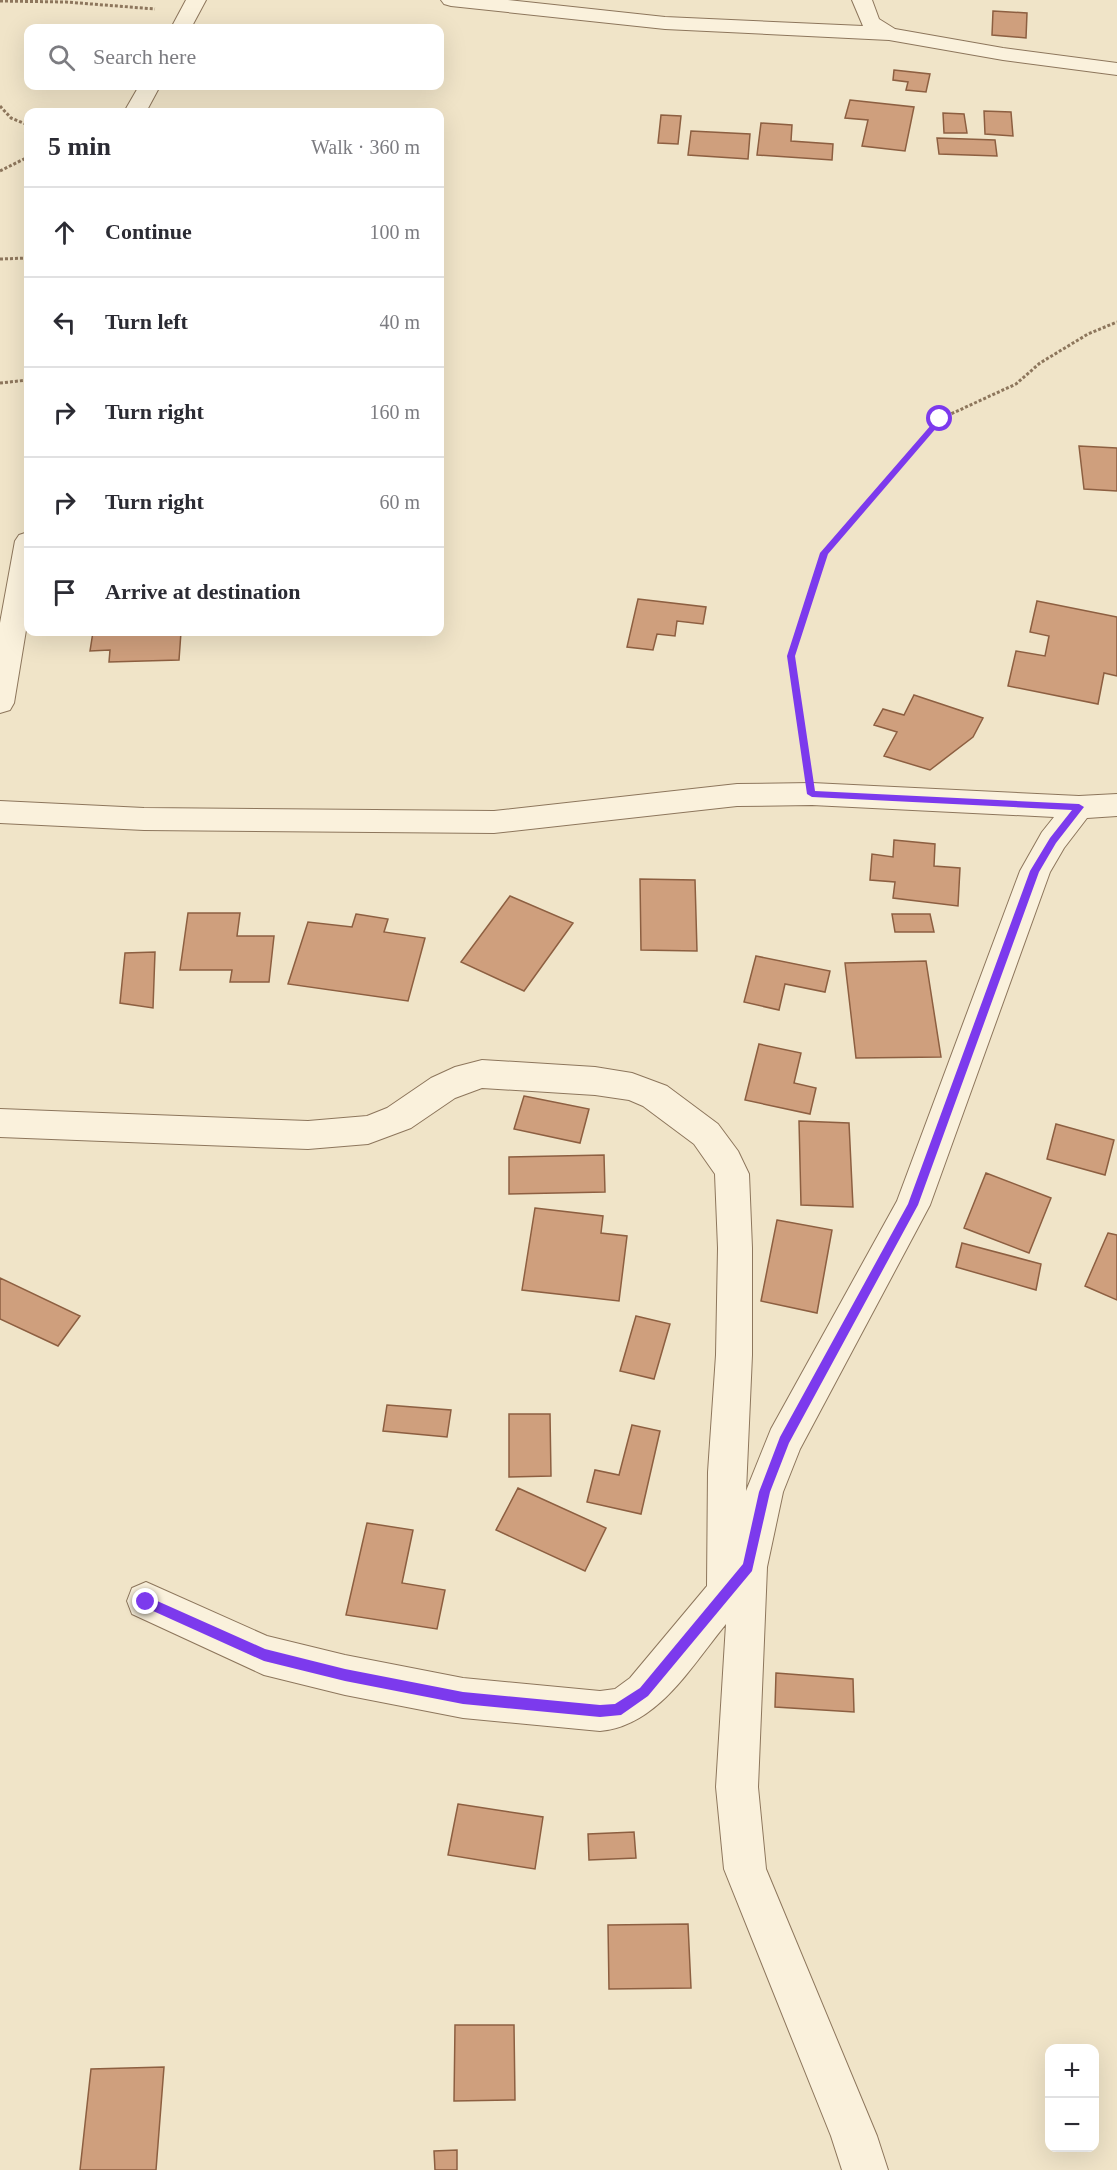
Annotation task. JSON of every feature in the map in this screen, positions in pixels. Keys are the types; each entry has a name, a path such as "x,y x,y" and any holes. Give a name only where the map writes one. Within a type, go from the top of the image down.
{"street":[{"path":"451,0 675,23 889,34 1003,54 1117,69"},
{"path":"862,0 870,22 889,34"},
{"path":"137,108 147,90"},
{"path":"0,703 24,564"},
{"path":"0,812 155,819 494,822 737,795 812,794 1079,807 1117,805"},
{"path":"146,1602 264,1655 345,1675 463,1698 600,1711 617,1710 644,1692 737,1580 764,1492 784,1441 913,1205 1035,871 1053,840 1079,807"},
{"path":"0,1124 308,1135 368,1130 399,1118 443,1088 467,1077 482,1074 595,1081 632,1087 655,1096 706,1134 726,1161 732,1174 735,1248 734,1355 727,1472 737,1580 737,1787 745,1869 854,2136 865,2170"}],"path":[{"path":"0,1 66,2 189,14"},
{"path":"0,106 11,118 24,123"},
{"path":"0,171 24,159"},
{"path":"0,259 24,258"},
{"path":"812,794 791,656 824,553 940,419 1016,384 1040,363 1088,333 1117,322"},
{"path":"0,383 24,380"}],"building":[{"path":"993,11 1027,13 1026,38 992,35"},
{"path":"894,70 930,74 926,92 906,90 908,82 893,80"},
{"path":"850,100 914,107 905,151 862,146 868,120 845,118"},
{"path":"984,111 1011,112 1013,136 985,134"},
{"path":"943,113 964,114 967,133 944,133"},
{"path":"661,115 681,116 678,144 658,143"},
{"path":"761,123 792,125 791,141 833,144 832,160 757,155"},
{"path":"691,131 750,134 748,159 688,155"},
{"path":"937,138 995,140 997,156 939,154"},
{"path":"1079,446 1117,448 1117,491 1084,489"},
{"path":"638,599 706,607 703,624 677,621 675,636 657,634 653,650 627,647"},
{"path":"1037,601 1117,617 1117,676 1104,673 1098,704 1008,686 1016,651 1045,656 1049,636 1030,632"},
{"path":"92,636 181,636 179,660 109,662 110,650 90,651"},
{"path":"914,695 983,718 973,737 930,770 884,756 897,732 874,725 883,709 904,715"},
{"path":"894,840 935,844 934,866 960,868 958,906 893,898 895,882 870,880 872,854 893,857"},
{"path":"640,879 695,880 697,951 641,950"},
{"path":"510,896 573,923 524,991 461,962"},
{"path":"188,913 240,913 237,936 274,936 269,982 230,982 232,970 180,970"},
{"path":"356,914 388,919 384,932 425,938 408,1001 288,984 308,922 352,927"},
{"path":"892,914 930,914 934,932 895,932"},
{"path":"155,952 153,1008 120,1003 125,953"},
{"path":"756,956 830,971 825,992 785,984 779,1010 744,1002"},
{"path":"926,961 941,1057 856,1058 845,963"},
{"path":"759,1044 801,1053 794,1083 816,1088 810,1114 745,1100"},
{"path":"524,1096 589,1109 580,1143 514,1129"},
{"path":"799,1121 849,1123 853,1207 801,1205"},
{"path":"1056,1124 1114,1140 1105,1175 1047,1159"},
{"path":"604,1155 605,1192 509,1194 509,1157"},
{"path":"986,1173 1051,1198 1029,1253 964,1228"},
{"path":"535,1208 603,1216 601,1233 627,1236 619,1301 522,1290"},
{"path":"777,1220 832,1230 817,1313 761,1301"},
{"path":"1108,1233 1117,1235 1117,1300 1085,1286"},
{"path":"962,1243 1041,1264 1036,1290 956,1267"},
{"path":"0,1278 80,1316 58,1346 0,1319"},
{"path":"636,1316 670,1324 654,1379 620,1371"},
{"path":"387,1405 451,1410 447,1437 383,1431"},
{"path":"509,1414 550,1414 551,1476 509,1477"},
{"path":"632,1425 660,1431 641,1514 587,1502 595,1470 619,1475"},
{"path":"518,1488 606,1528 585,1571 496,1530"},
{"path":"367,1523 413,1530 402,1583 445,1590 437,1629 346,1615"},
{"path":"776,1673 853,1679 854,1712 775,1707"},
{"path":"458,1804 543,1817 535,1869 448,1855"},
{"path":"634,1832 636,1858 589,1860 588,1834"},
{"path":"688,1924 691,1988 609,1989 608,1925"},
{"path":"455,2025 514,2025 515,2100 454,2101"},
{"path":"164,2067 156,2170 80,2170 91,2069"},
{"path":"457,2150 457,2170 435,2170 434,2151"}],"route":[{"path":"146,1602 264,1655 345,1675 463,1698 600,1711 617,1710 630,1704 644,1692 748,1567 764,1492 784,1441 913,1205 1035,871 1053,840 1079,807 812,794 791,656 824,553 940,419"}]}
